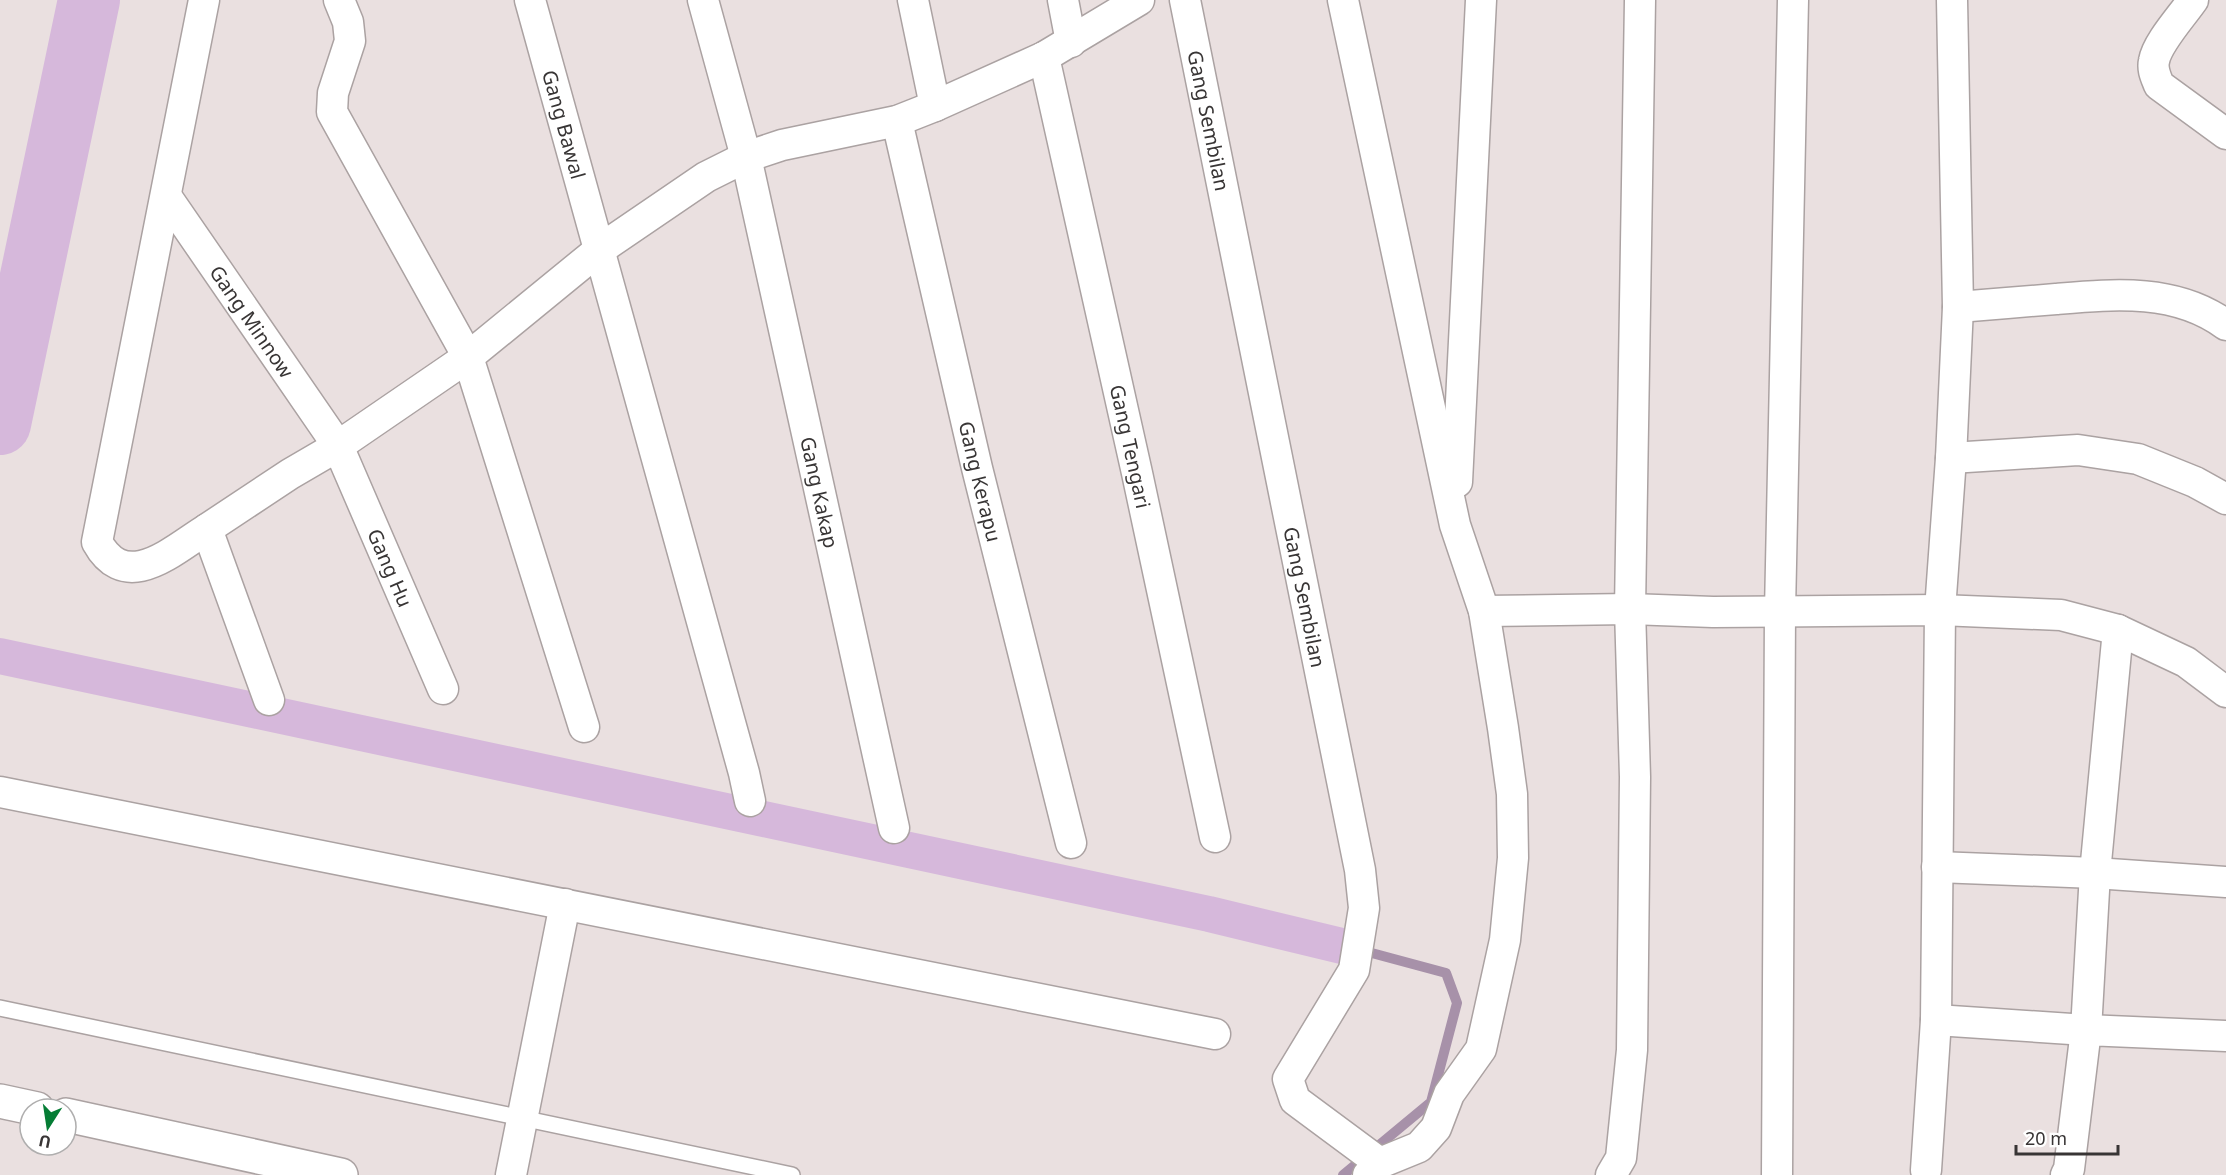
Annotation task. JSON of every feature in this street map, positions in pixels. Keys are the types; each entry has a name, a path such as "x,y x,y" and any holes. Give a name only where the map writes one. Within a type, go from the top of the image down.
{"main road":[{"path":"0,1101 18,1105"},
{"path":"78,1118 340,1175"}],"street":[{"path":"204,0 97,542 112,563 124,568 151,564 290,474 338,446 468,357 599,250 706,177 746,157 782,146 897,121 935,106 1044,57 1139,0"},
{"path":"339,0 348,22 350,41 335,85 332,112 468,357 584,727"},
{"name":"Gang Bawal","path":"530,0 750,801"},
{"name":"Gang Kakap","path":"703,0 746,157 894,828"},
{"path":"914,0 935,106"},
{"path":"1063,0 1071,42"},
{"name":"Gang Sembilan","path":"1185,0 1360,870 1364,908 1354,970 1288,1079 1295,1100 1370,1161"},
{"path":"1343,0 1455,525 1484,611 1512,794 1513,858 1505,940 1481,1049 1449,1095 1436,1128 1419,1147 1370,1161"},
{"path":"1455,525 1481,0"},
{"path":"1611,1175 1621,1158 1632,1050 1635,777 1630,609 1640,0"},
{"path":"1777,1175 1780,611 1793,0"},
{"path":"1927,1173 1936,1020 1940,610 1951,458 1958,307 1953,0"},
{"path":"2193,0 2157,51 2153,62 2154,74 2159,85 2226,134"},
{"name":"Gang Tengari","path":"1044,57 1140,484 1215,837"},
{"name":"Gang Kerapu","path":"897,121 977,468 1071,843"},
{"name":"Gang Minnow","path":"166,196 338,446"},
{"path":"1958,307 2122,294 2158,297 2189,305 2226,325"},
{"name":"Gang Hu","path":"338,446 442,689"},
{"path":"1951,458 2078,450 2138,459 2195,482 2226,500"},
{"path":"207,528 269,700"},
{"path":"1484,611 1940,610 2061,615 2118,630 2186,662 2226,692"},
{"path":"2066,1175 2070,1169 2086,1030 2095,873 2118,630"},
{"path":"0,792 1215,1034"},
{"path":"1937,867 2095,873 2226,882"},
{"path":"511,1175 565,904"},
{"path":"1936,1020 2226,1036"}],"lane":[{"path":"0,1008 792,1175"}],"waterway":[{"path":"0,424 89,0"},
{"path":"0,656 1209,914 1350,948"},
{"path":"1343,1175 1431,1102 1457,1003 1446,973 1368,952"}]}
